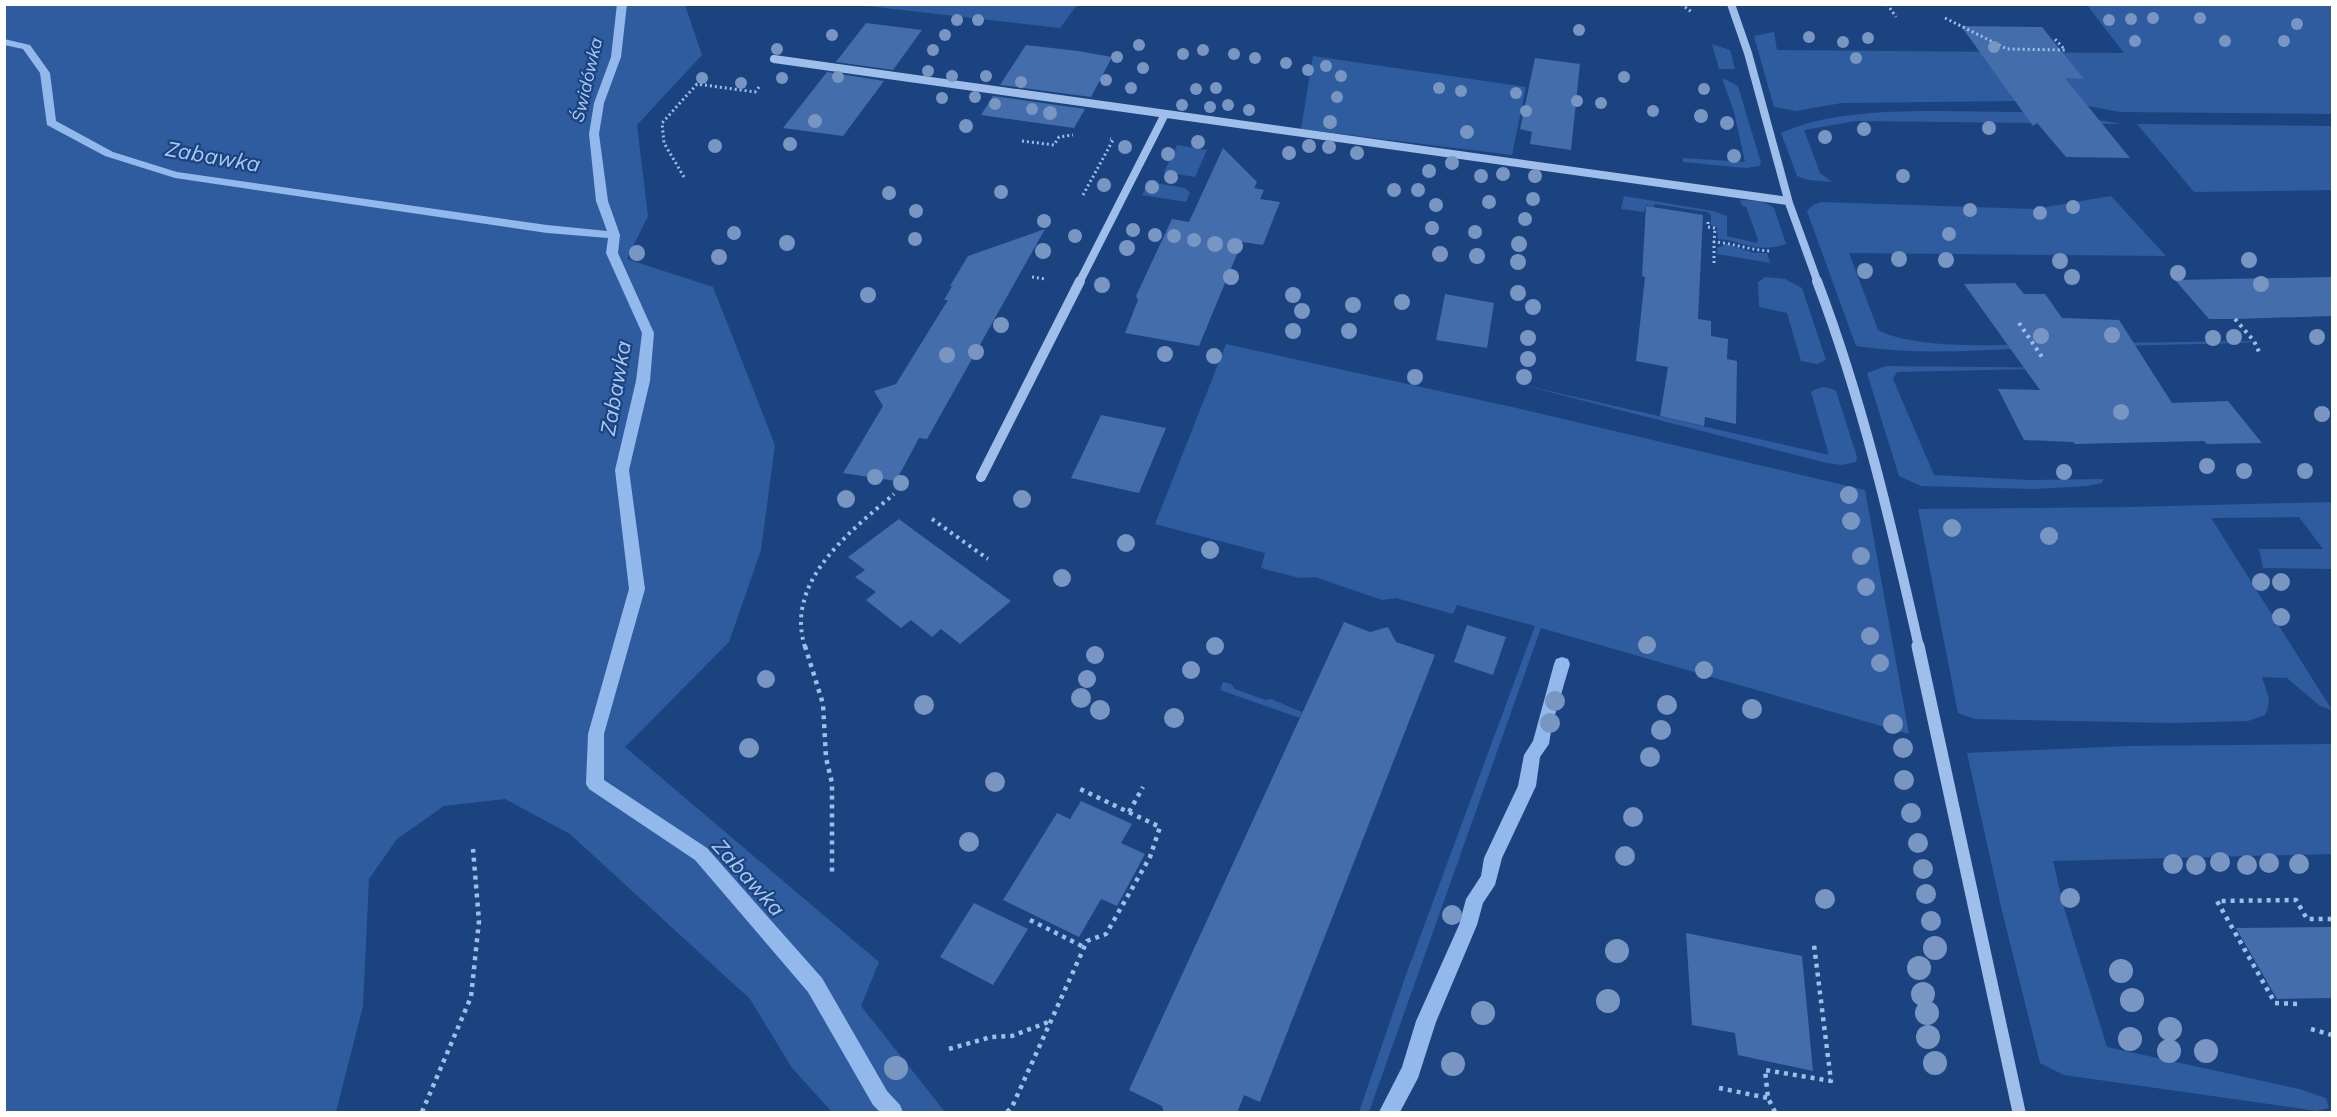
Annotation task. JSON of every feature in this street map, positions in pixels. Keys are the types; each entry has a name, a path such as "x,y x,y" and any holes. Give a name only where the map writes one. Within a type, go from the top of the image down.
{"street":[{"path":"1731,4 1767,117 1788,201 1842,352 1881,494 1939,728 2019,1113"},
{"path":"774,59 1788,201"},
{"path":"981,477 1165,114"}],"path":[{"path":"1681,4 1693,13"},
{"path":"1887,4 1896,17"},
{"path":"1945,18 2007,49 2065,50 2054,38"},
{"path":"684,177 661,140 659,130 662,123 697,84 755,92 763,82"},
{"path":"1022,141 1054,145 1059,137 1077,134"},
{"path":"1083,195 1113,140 1104,138"},
{"path":"1714,263 1714,242 1731,243 1748,250 1765,251"},
{"path":"2235,319 2254,341 2260,354"},
{"path":"2019,323 2042,357"},
{"path":"832,872 832,783 826,758 823,704 803,640 803,608 812,581 826,557 844,537 894,495"},
{"path":"932,519 988,559"},
{"path":"1129,812 1143,787"},
{"path":"1007,1113 1012,1107 1087,940 1106,934 1150,857 1160,826 1080,789"},
{"path":"422,1113 471,997 479,921 473,849"},
{"path":"2296,1004 2275,1003 2217,901 2296,900 2307,919 2332,919"},
{"path":"1030,920 1084,947"},
{"path":"1775,1113 1768,1098 1765,1070 1831,1081 1814,945"},
{"path":"950,1049 991,1037 1012,1036 1051,1021"},
{"path":"2311,1029 2332,1035"},
{"path":"1719,1088 1768,1098"}],"shaded area":[{"path":"5,4 685,5 702,55 637,125 648,216 627,259 713,287 775,445 761,550 729,642 625,747 879,962 861,1006 945,1112 832,1112 792,1068 750,999 570,834 505,799 444,806 397,839 369,879 363,1006 336,1112 5,1112"},
{"path":"859,5 1077,5 1060,28"},
{"path":"2087,5 2332,5 2332,114 2120,112 2088,106 2016,101 1842,103 1796,111 1774,107 1754,36 1774,32 1777,50 2124,53"},
{"path":"1712,44 1730,50 1735,69 1719,69"},
{"path":"1313,56 1526,87 1512,155 1301,129"},
{"path":"1722,78 1738,86 1761,163 1759,166 1746,168 1683,162 1683,158 1745,162 1734,112"},
{"path":"1928,111 2069,115 2122,124 1856,121 1804,130 1820,173 1832,182 1808,180 1797,176 1781,133 1834,117 1865,114"},
{"path":"2137,124 2332,126 2332,190 2194,192"},
{"path":"1177,145 1207,150 1195,177 1164,172"},
{"path":"1149,182 1185,188 1190,193 1186,202 1142,195"},
{"path":"1624,196 1713,211 1727,216 1727,236 1756,243 1758,240 1746,207 1742,206 1740,200 1762,201 1774,208 1786,244 1766,248 1718,239 1717,227 1711,225 1711,215 1707,212 1655,204 1653,207 1646,205 1644,212 1621,209"},
{"path":"2111,196 2166,256 1849,253 1878,330 1892,336 1930,343 2030,344 2028,348 1942,352 1856,346 1807,211 1813,205 1821,202 2034,209"},
{"path":"1727,244 1754,253 1767,253 1770,263 1717,254 1717,248"},
{"path":"1765,277 1785,279 1802,288 1826,360 1817,364 1801,361 1787,313 1759,307 1758,282"},
{"path":"2254,341 2112,346 2106,343"},
{"path":"1226,344 1512,407 1865,490 1909,734 1541,628 1369,1112 1359,1112 1407,972 1535,626 1457,605 1453,614 1396,598 1382,600 1315,577 1299,578 1261,568 1265,553 1155,524"},
{"path":"1886,366 2082,368 1897,372 1893,379 1934,475 2029,480 2103,479 2102,483 2033,489 1921,486 1899,476 1867,373"},
{"path":"1518,384 1829,455 1811,392 1823,387 1829,388 1836,391 1857,457 1856,462 1842,465 1827,463"},
{"path":"2332,502 2332,569 2263,568 2259,549 2323,549 2299,517 2211,518 2332,710 2320,706 2287,678 2262,677 2268,696 2267,710 2265,715 2248,721 2173,723 1975,719 1958,713 1918,509"},
{"path":"1223,682 1231,684 1235,689 1265,700 1271,699 1302,712 1300,718 1220,690"},
{"path":"2332,744 2332,854 2053,861 2064,908 2107,1047 2299,1089 2326,1098 2329,1108 2317,1111 2064,1075 2040,1063 2001,907 1967,753 2128,746"}],"building":[{"path":"866,23 922,30 893,70 836,62"},
{"path":"1961,26 2042,27 2084,79 2065,78 2130,158 2066,157 2037,123 2033,126"},
{"path":"1026,45 1112,57 1091,97 1000,85"},
{"path":"1535,58 1580,64 1571,150 1530,144 1532,132 1520,129"},
{"path":"827,72 884,81 843,136 783,128"},
{"path":"993,96 1085,109 1074,128 981,115"},
{"path":"1223,148 1257,182 1254,188 1264,190 1260,199 1280,202 1263,245 1242,242 1199,346 1125,333 1138,300 1136,296 1172,219 1189,222"},
{"path":"1646,206 1703,215 1698,319 1711,321 1711,336 1728,339 1727,359 1737,361 1736,424 1705,417 1704,426 1660,416 1668,367 1636,361 1645,277 1642,276"},
{"path":"1045,229 927,439 919,438 896,481 843,473 883,406 874,391 896,384 948,300 944,300 968,256"},
{"path":"2332,277 2332,316 2235,319 2209,319 2175,280"},
{"path":"2015,283 2024,294 2045,294 2062,318 2119,320 2172,403 2228,401 2262,443 2207,444 2204,441 2075,444 2073,442 2024,440 1998,389 2040,390 1964,284"},
{"path":"1445,294 1494,303 1487,348 1436,340"},
{"path":"1101,415 1166,428 1139,493 1071,478"},
{"path":"899,519 1011,601 960,644 941,629 932,637 911,620 901,628 866,600 876,592 855,577 865,570 848,557"},
{"path":"1344,622 1370,632 1388,627 1396,642 1435,655 1260,1102 1244,1095 1237,1113 1164,1113 1162,1106 1129,1090"},
{"path":"1467,625 1506,637 1493,675 1454,662"},
{"path":"1081,801 1132,824 1121,843 1145,854 1117,906 1101,899 1079,937 1003,900 1057,813 1070,819"},
{"path":"974,903 1028,929 993,985 940,957"},
{"path":"2332,927 2332,998 2277,999 2236,928"},
{"path":"1686,933 1802,956 1813,1071 1738,1055 1735,1033 1692,1025"}],"waterway":[{"name":"Świdówka","path":"614,235 602,201 594,134 599,103 616,57 622,4"},
{"name":"Zabawka","path":"4,42 26,47 45,73 51,123 109,154 175,175 547,229 614,235"},
{"name":"Zabawka","path":"614,235 612,253 648,333 643,381 622,470 637,589 596,734 595,784 701,854 815,985 880,1098 893,1112"},
{"path":"1389,1112 1411,1071 1426,1021 1468,925 1475,899 1489,879 1493,858 1527,786 1532,755 1541,744 1544,725 1562,664"}]}
